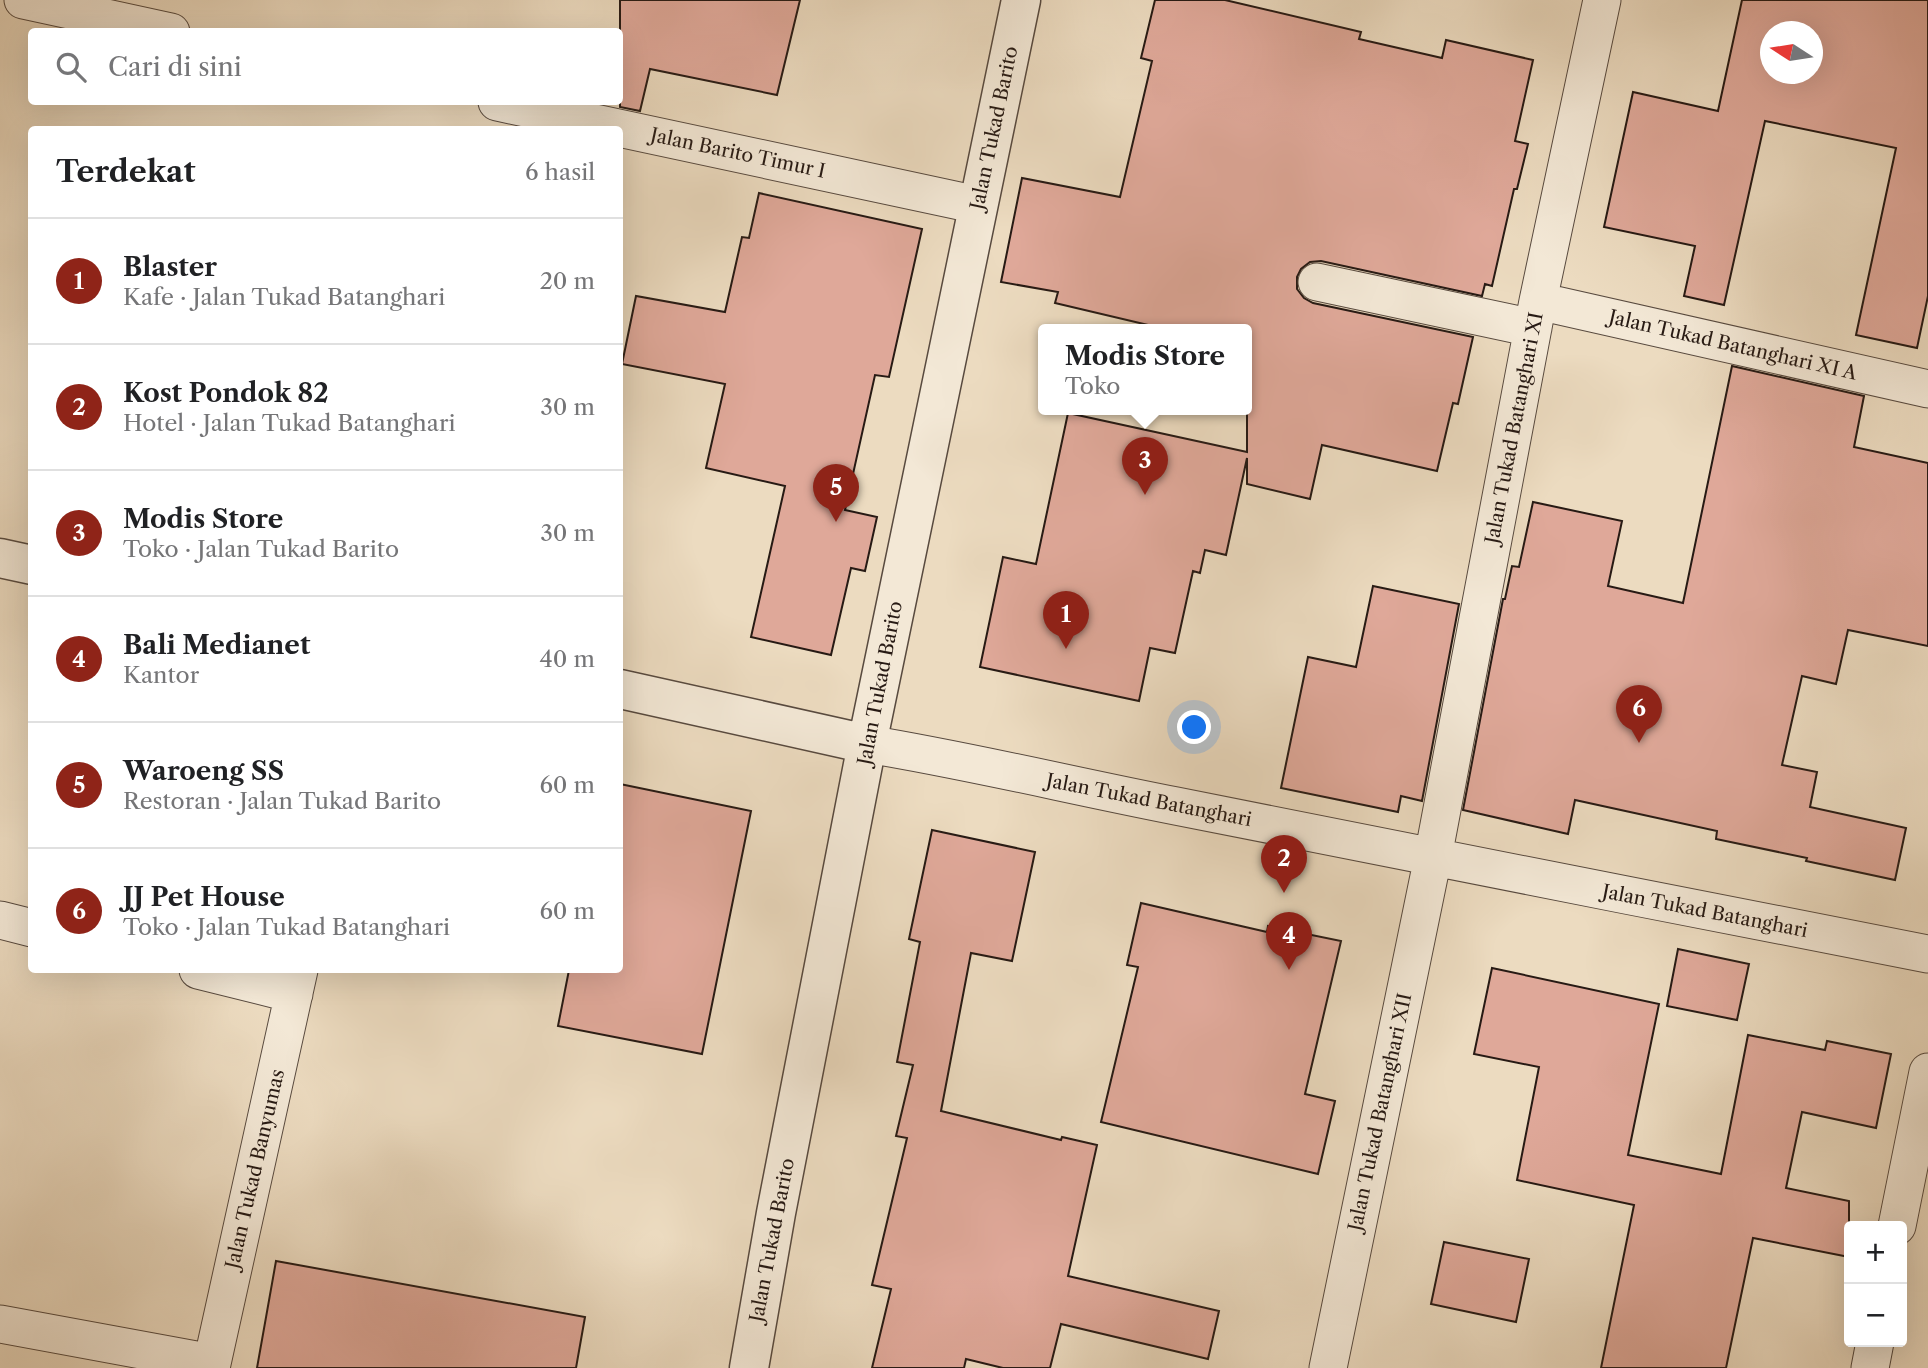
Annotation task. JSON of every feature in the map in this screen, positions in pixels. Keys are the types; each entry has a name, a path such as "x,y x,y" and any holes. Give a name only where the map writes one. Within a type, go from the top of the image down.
{"street":[{"path":"23,0 156,19"},
{"name":"Jalan Tukad Barito","path":"749,1368 776,1213 867,744 1021,0"},
{"name":"Jalan Tukad Batanghari XI","path":"1433,857 1536,315 1602,0"},
{"name":"Jalan Barito Timur I","path":"512,105 610,126"},
{"name":"Jalan Barito Timur I","path":"623,129 978,205"},
{"name":"Jalan Tukad Batanghari XI A","path":"1317,282 1536,315 1928,389"},
{"path":"0,558 28,564"},
{"name":"Jalan Tukad Batanghari","path":"623,690 867,744 933,755 1623,896 1928,954"},
{"name":"Jalan Tukad Batanghari XII","path":"1328,1368 1433,857"},
{"path":"0,920 28,927"},
{"path":"223,973 297,982"},
{"name":"Jalan Tukad Banyumas","path":"211,1365 297,982"},
{"path":"1898,1221 1928,1072"},
{"path":"0,1324 211,1365"},
{"path":"1870,1368 1874,1347"}],"building":[{"path":"620,0 800,0 777,95 650,69 640,111 620,107 623,105 623,28 620,28"},
{"path":"1155,0 1225,0 1361,32 1359,39 1442,58 1446,40 1533,60 1515,141 1528,144 1517,189 1514,189 1492,286 1485,284 1482,296 1321,261 1310,262 1301,269 1297,277 1297,289 1304,298 1313,303 1473,337 1458,404 1453,403 1437,471 1322,445 1310,499 1247,484 1247,458 1226,555 1205,550 1200,573 1193,571 1175,653 1150,648 1139,701 980,667 1003,557 1036,564 1068,415 1247,452 1247,415 1252,415 1252,324 1144,324 1055,303 1058,292 1001,282 1022,178 1120,197 1152,61 1141,58"},
{"path":"1742,0 1928,0 1928,296 1917,348 1856,335 1896,148 1765,121 1724,305 1684,296 1695,246 1604,227 1633,92 1718,111"},
{"path":"759,193 922,229 889,377 875,375 845,510 877,517 865,571 851,568 831,655 751,637 785,486 706,468 725,384 623,364 636,296 725,312 742,237 749,238"},
{"path":"1732,366 1864,396 1854,447 1928,463 1928,646 1848,630 1836,684 1802,676 1782,765 1817,772 1810,807 1906,828 1895,880 1716,839 1717,831 1575,800 1568,834 1463,810 1503,599 1512,566 1519,567 1533,502 1622,521 1608,586 1683,603"},
{"path":"1373,586 1459,604 1422,801 1401,796 1398,812 1281,788 1308,657 1356,667"},
{"path":"623,785 751,811 702,1054 558,1026 568,973 623,973"},
{"path":"932,830 1035,852 1012,961 971,953 941,1111 1061,1140 1062,1137 1097,1145 1068,1276 1219,1311 1208,1359 1061,1324 1050,1368 1003,1368 966,1359 964,1368 872,1368 891,1289 872,1285 907,1138 896,1136 913,1065 897,1062 920,942 909,939"},
{"path":"1141,903 1267,932 1268,926 1341,941 1305,1094 1335,1101 1318,1174 1101,1122 1138,967 1127,965"},
{"path":"1678,949 1749,964 1737,1020 1667,1006"},
{"path":"1492,968 1659,1004 1628,1155 1721,1174 1748,1035 1825,1050 1827,1041 1891,1054 1876,1128 1802,1112 1786,1188 1849,1201 1849,1221 1844,1221 1844,1256 1753,1238 1726,1368 1601,1368 1634,1205 1517,1180 1539,1067 1474,1054"},
{"path":"1444,1242 1529,1259 1516,1322 1431,1304"},
{"path":"276,1261 585,1317 576,1368 257,1368"}],"place":[{"name":"Modis Store","path":"1145,495"},
{"name":"Waroeng SS","path":"836,522"},
{"name":"Blaster","path":"1066,649"},
{"name":"JJ Pet House","path":"1639,743"},
{"name":"Kost Pondok 82","path":"1284,893"},
{"name":"Bali Medianet","path":"1289,970"}]}
